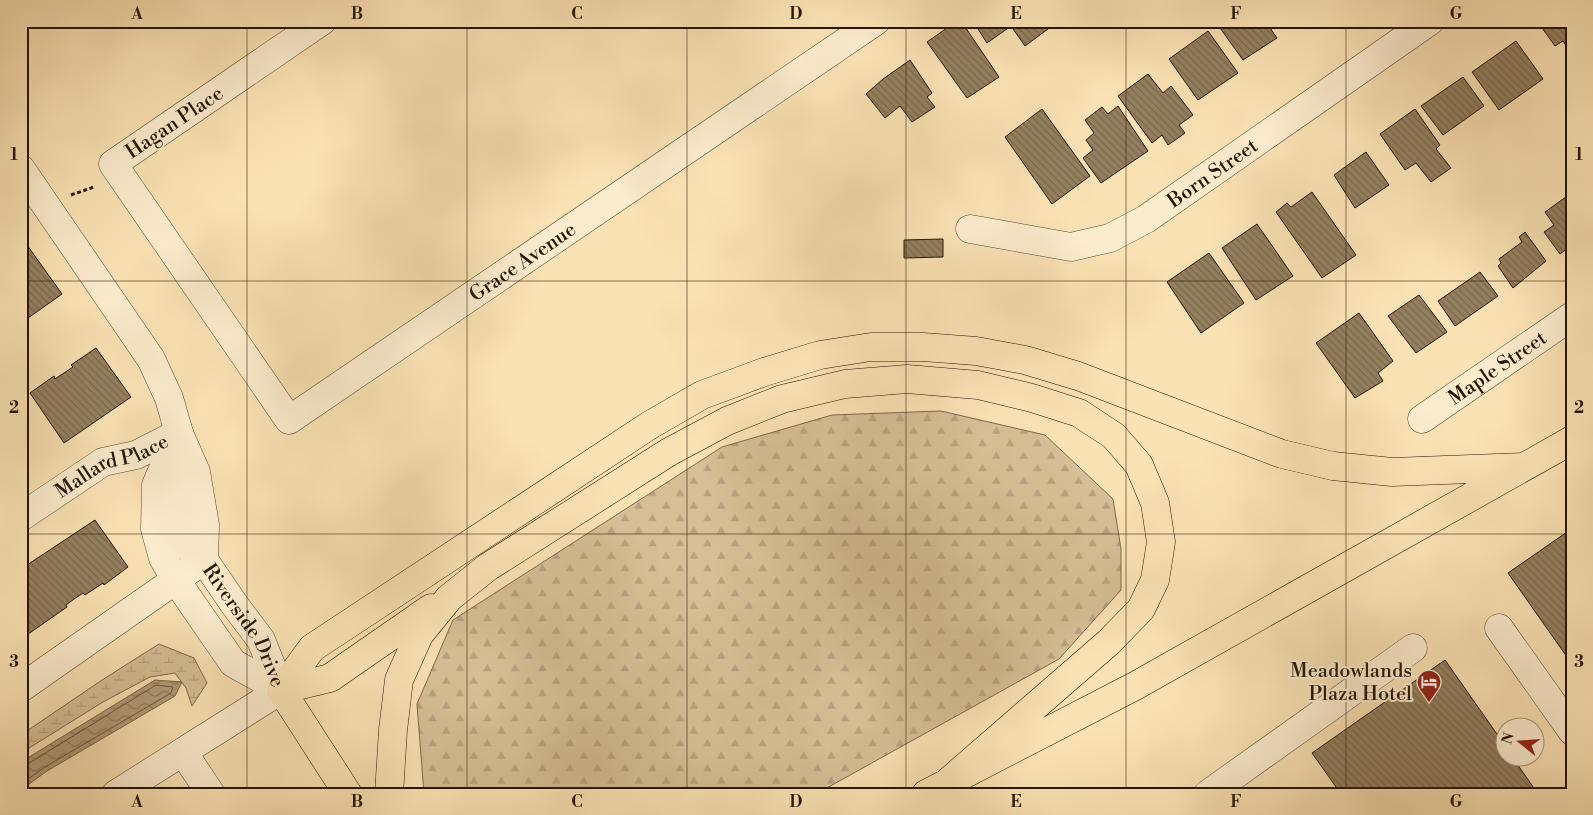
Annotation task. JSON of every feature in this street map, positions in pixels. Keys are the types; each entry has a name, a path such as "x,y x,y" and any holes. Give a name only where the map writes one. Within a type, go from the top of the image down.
{"main road":[{"path":"281,690 312,648 650,425 702,395 764,372 820,355 871,346 917,347 976,351 1025,360 1078,376 1282,454 1333,466 1392,472 1524,467"},
{"path":"281,690 330,678 488,568 669,452 727,421 782,399 845,384 907,379 978,385 1032,398 1079,413 1114,436 1139,465 1155,503 1161,542 1156,580 1141,609 1109,642 949,781"},
{"path":"926,794 1135,686 1572,440"},
{"path":"390,794 392,740 399,680 419,635 448,598 488,568"},
{"path":"281,690 348,794"}],"street":[{"name":"Hagan Place","path":"207,300 113,164 322,21"},
{"name":"Grace Avenue","path":"207,300 289,420 876,21"},
{"name":"Born Street","path":"970,229 1071,247 1110,238 1146,219 1430,21"},
{"name":"Riverside Drive","path":"26,186 151,359 169,398 179,434 196,472 205,525 204,560 261,640 281,690"},
{"name":"Maple Street","path":"1422,419 1572,316"},
{"name":"Riverside Drive","path":"179,434 156,485 155,529 163,558 175,579 233,663 281,690"},
{"name":"Mallard Place","path":"21,517 103,462 136,455 179,434"},
{"path":"21,688 204,560"},
{"path":"1498,628 1572,731"},
{"path":"1208,794 1413,648"},
{"path":"116,794 281,690"},
{"path":"183,752 210,794"}],"path":[{"path":"67,198 72,194 94,187"}],"green space":[{"path":"941,411 1045,435 1113,499 1121,549 1121,590 1059,659 816,794 424,794 417,704 453,620 722,447 832,415"},
{"path":"159,644 194,658 207,683 192,706 186,688 175,673 150,677 103,702 21,753 21,735"}],"water":[{"path":"155,680 182,682 175,696 47,771 21,790 21,762"}],"building":[{"path":"957,21 961,21 999,77 967,98 927,42"},
{"path":"973,21 1048,21 1052,26 1025,46 1011,26 987,43"},
{"path":"1215,21 1265,21 1277,38 1243,60"},
{"path":"1302,21 1318,21 1307,29"},
{"path":"1537,21 1572,21 1572,55 1563,41 1555,46"},
{"path":"1208,31 1238,73 1198,100 1169,59"},
{"path":"1516,41 1543,79 1499,110 1472,72"},
{"path":"910,60 932,93 927,97 935,107 912,122 900,106 885,118 866,94"},
{"path":"1148,74 1163,93 1171,86 1193,115 1179,125 1185,133 1168,145 1162,135 1152,143 1118,96"},
{"path":"1463,77 1484,106 1443,135 1421,106"},
{"path":"1118,106 1148,151 1101,183 1083,158 1093,150 1086,140 1094,133 1085,120 1102,107 1108,114"},
{"path":"1042,109 1090,176 1052,204 1005,137"},
{"path":"1415,109 1440,145 1436,149 1451,168 1431,182 1416,163 1405,170 1380,134"},
{"path":"1366,152 1389,185 1355,208 1334,175"},
{"path":"1312,192 1356,255 1322,278 1276,212 1287,203 1291,207"},
{"path":"1570,194 1572,245 1560,254 1544,232 1554,225 1545,212"},
{"path":"1257,224 1293,276 1256,300 1222,248"},
{"path":"1525,232 1546,261 1513,288 1498,266 1501,263 1499,259 1522,242 1519,237"},
{"path":"943,239 943,257 904,258 904,240"},
{"path":"27,245 62,294 21,323 21,249"},
{"path":"1209,253 1244,303 1201,333 1167,282"},
{"path":"1480,272 1498,296 1455,326 1438,301"},
{"path":"1419,295 1447,332 1416,353 1388,316"},
{"path":"1359,313 1393,361 1378,373 1383,381 1355,398 1316,343"},
{"path":"96,348 131,397 64,443 30,393 54,376 55,379 73,367 71,365"},
{"path":"95,520 128,567 104,585 103,583 85,595 83,593 74,599 66,605 67,607 21,639 21,569"},
{"path":"1570,530 1572,532 1572,664 1508,573"},
{"name":"Meadowlands Plaza Hotel","path":"1445,660 1496,733 1496,768 1520,768 1538,794 1341,794 1312,753"}],"place":[{"name":"Meadowlands Plaza Hotel","path":"1429,703"}]}
